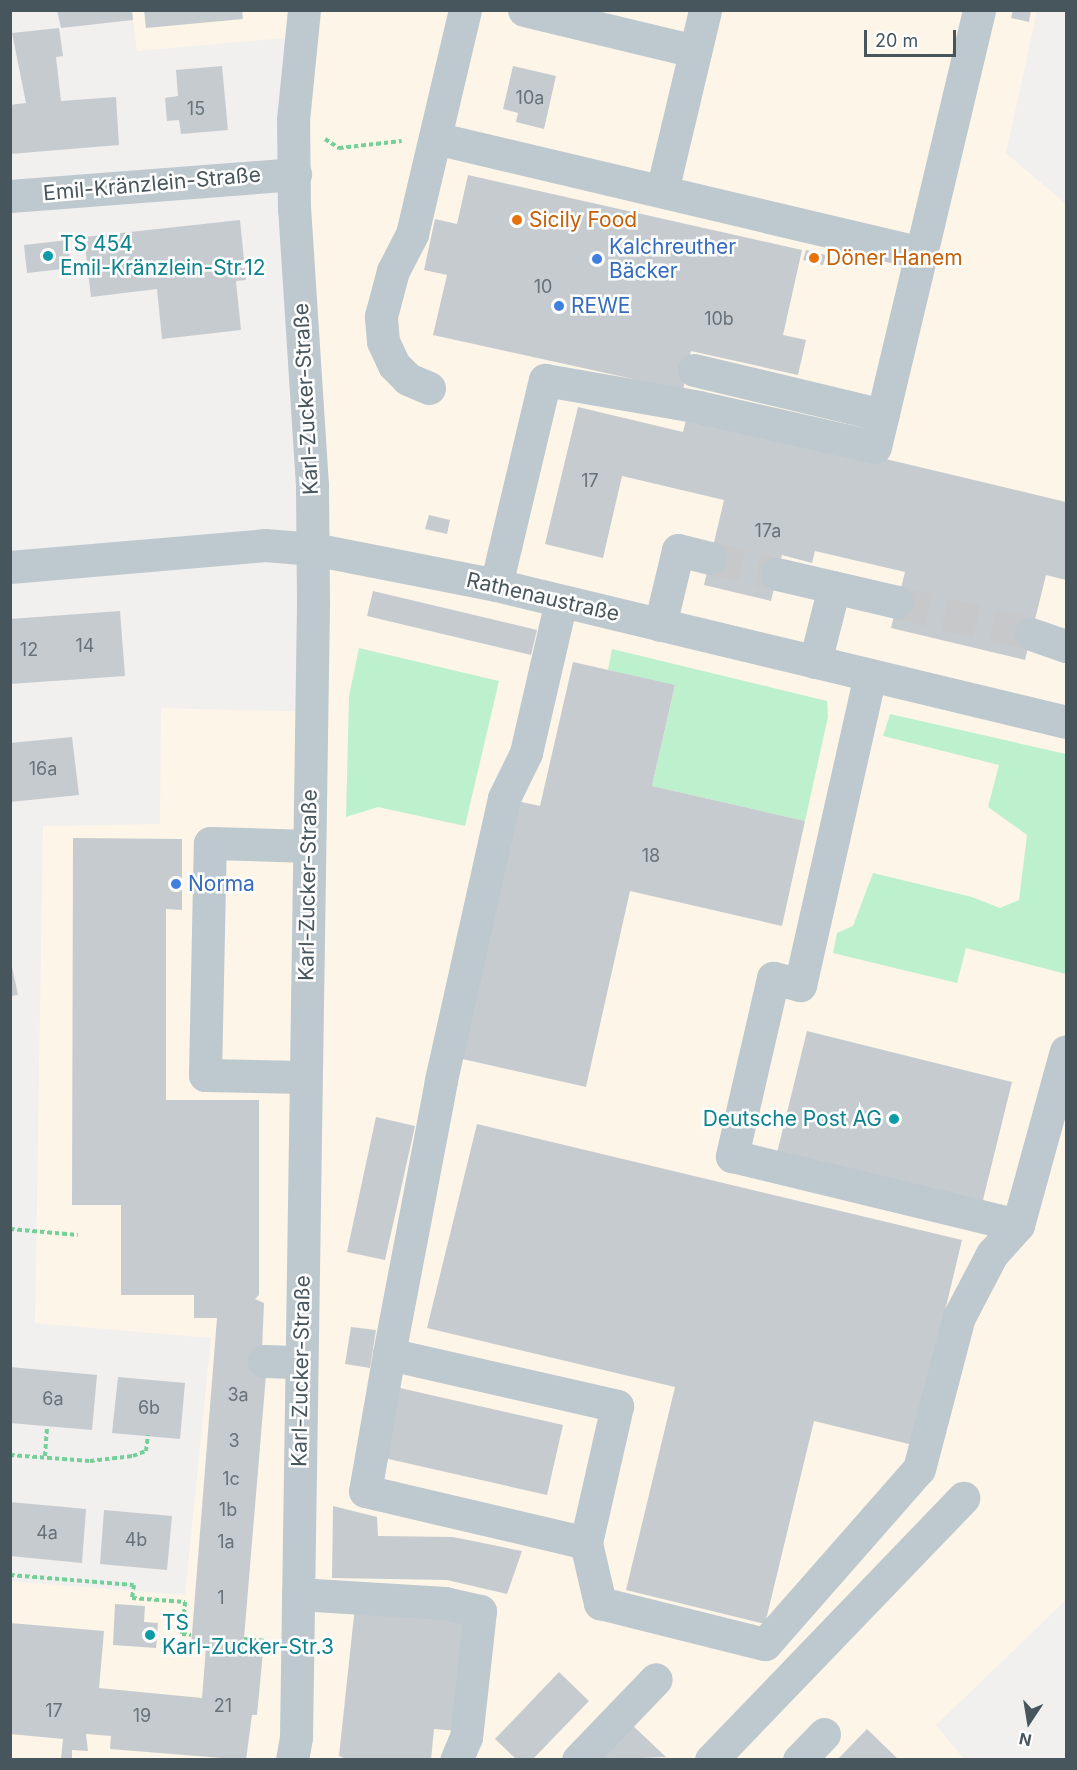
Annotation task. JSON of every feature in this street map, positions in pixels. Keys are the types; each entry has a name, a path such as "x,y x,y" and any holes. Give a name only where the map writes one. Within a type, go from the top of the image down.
{"street":[{"name":"Karl-Zucker-Straße","path":"292,1760 298,1594 312,549 293,120 304,10"},
{"path":"429,388 408,379 393,365 383,340 381,316 393,271 412,234 465,10"},
{"path":"524,10 695,51"},
{"path":"662,191 705,10"},
{"path":"496,585 545,380 699,407 875,447 978,10"},
{"path":"435,138 921,253"},
{"name":"Emil-Kränzlein-Straße","path":"10,196 295,174"},
{"path":"694,370 883,415"},
{"name":"Rathenaustraße","path":"10,567 265,545 312,549 496,585 1066,722"},
{"path":"660,625 678,550 710,558"},
{"path":"777,574 897,602"},
{"path":"815,662 834,587"},
{"path":"561,601 526,753 504,798 441,1081 365,1491 586,1543"},
{"path":"1032,634 1066,646"},
{"path":"870,675 800,985 774,978 732,1156 1018,1225"},
{"path":"305,1077 205,1075 205,1064 210,843 309,846"},
{"path":"389,1354 617,1406 586,1543 600,1603 765,1644 919,1469 959,1317 992,1254 1018,1225 1066,1051"},
{"path":"264,1361 301,1362"},
{"path":"711,1760 963,1498"},
{"path":"298,1594 445,1603 480,1611 466,1737 456,1760"},
{"path":"578,1760 656,1678"},
{"path":"799,1760 824,1734"}],"path":[{"path":"293,120 339,148 435,138"},
{"path":"10,1229 78,1235"},
{"path":"45,1456 48,1426"},
{"path":"10,1455 90,1461 133,1456 146,1451 148,1435"},
{"path":"10,1575 134,1585 132,1598 185,1602 182,1634 191,1635"}],"shaded area":[{"path":"132,11 1037,11 1006,153 1066,204 1066,1600 936,1725 964,1759 11,1759 10,1581 185,1595 211,1338 35,1323 43,826 160,824 161,708 321,712 286,38 137,51"}],"green space":[{"path":"359,648 499,681 465,826 378,807 346,817 349,696"},
{"path":"612,649 827,701 828,717 805,821 652,786 675,686 608,670"},
{"path":"890,714 1066,754 1066,974 966,948 957,983 833,953 837,933 853,926 873,873 972,897 1000,908 1019,900 1027,835 988,807 999,765 883,736"}],"building":[{"path":"57,10 132,10 133,20 61,28"},
{"path":"144,10 242,10 243,19 146,28"},
{"path":"1013,10 1031,10 1029,22 1011,18"},
{"path":"59,28 63,56 56,57 61,101 116,97 119,145 10,154 10,105 26,103 12,33"},
{"path":"222,66 228,130 181,134 179,120 167,121 165,98 178,96 176,70"},
{"path":"513,66 556,76 544,129 516,122 518,113 503,109"},
{"path":"468,175 802,250 783,335 806,340 798,375 691,351 683,390 433,335 447,275 424,270 435,219 457,224"},
{"path":"240,220 246,280 236,281 241,330 162,339 157,289 91,297 84,237"},
{"name":"TS 454 Emil-Kränzlein-Str.12","path":"68,240 71,268 27,273 24,245"},
{"name":"Döner Hanem","path":"806,250 826,255 823,265 803,260"},
{"path":"578,407 683,432 688,412 1066,502 1066,580 1046,575 1025,660 891,628 905,572 815,551 812,563 782,555 771,601 704,585 724,500 622,476 603,558 545,544"},
{"path":"429,515 450,520 447,534 425,529"},
{"path":"373,591 537,630 531,655 367,616"},
{"path":"120,611 125,676 10,684 10,619"},
{"path":"573,662 675,685 652,786 805,821 782,926 630,891 586,1087 458,1058 517,801 540,806"},
{"path":"72,737 79,795 10,802 10,743"},
{"path":"73,838 182,839 182,910 166,909 166,1100 259,1100 259,1295 255,1299 264,1303 262,1349 266,1375 243,1650 263,1652 257,1715 252,1715 246,1760 110,1749 111,1736 86,1734 88,1751 72,1750 72,1760 66,1760 61,1759 63,1739 10,1734 10,1623 104,1631 99,1688 202,1698 206,1647 191,1646 217,1318 194,1318 194,1295 121,1295 121,1205 72,1205"},
{"path":"10,957 18,995 10,996"},
{"name":"Deutsche Post AG","path":"807,1031 1012,1082 981,1208 776,1157"},
{"path":"376,1117 415,1126 385,1260 347,1252"},
{"path":"477,1124 962,1240 913,1445 814,1421 765,1624 626,1590 675,1387 427,1328"},
{"path":"351,1327 376,1330 370,1368 345,1364"},
{"path":"10,1367 97,1375 92,1430 10,1423"},
{"path":"118,1377 185,1383 180,1439 112,1433"},
{"path":"400,1388 563,1425 547,1495 384,1458"},
{"path":"10,1502 86,1509 82,1563 10,1556"},
{"path":"333,1506 377,1517 378,1536 453,1537 522,1551 507,1594 447,1580 332,1578"},
{"path":"104,1510 172,1516 167,1570 100,1564"},
{"path":"115,1604 145,1606 144,1622 158,1623 156,1648 113,1645"},
{"path":"355,1606 470,1618 459,1731 434,1729 431,1760 349,1760 339,1756"},
{"path":"559,1672 589,1701 532,1760 517,1760 495,1739"},
{"path":"628,1721 666,1757 592,1760"},
{"path":"867,1729 899,1760 837,1760"}],"tunnel":[{"path":"710,558 777,574"},
{"path":"897,602 1031,634"}],"place":[{"name":"Sicily Food","path":"517,220"},
{"name":"TS 454 Emil-Kränzlein-Str.12","path":"48,256"},
{"name":"Döner Hanem","path":"814,258"},
{"name":"Kalchreuther Bäcker","path":"597,259"},
{"name":"REWE","path":"559,306"},
{"name":"Norma","path":"176,884"},
{"name":"Deutsche Post AG","path":"894,1119"},
{"name":"TS Karl-Zucker-Str.3","path":"150,1635"}]}
